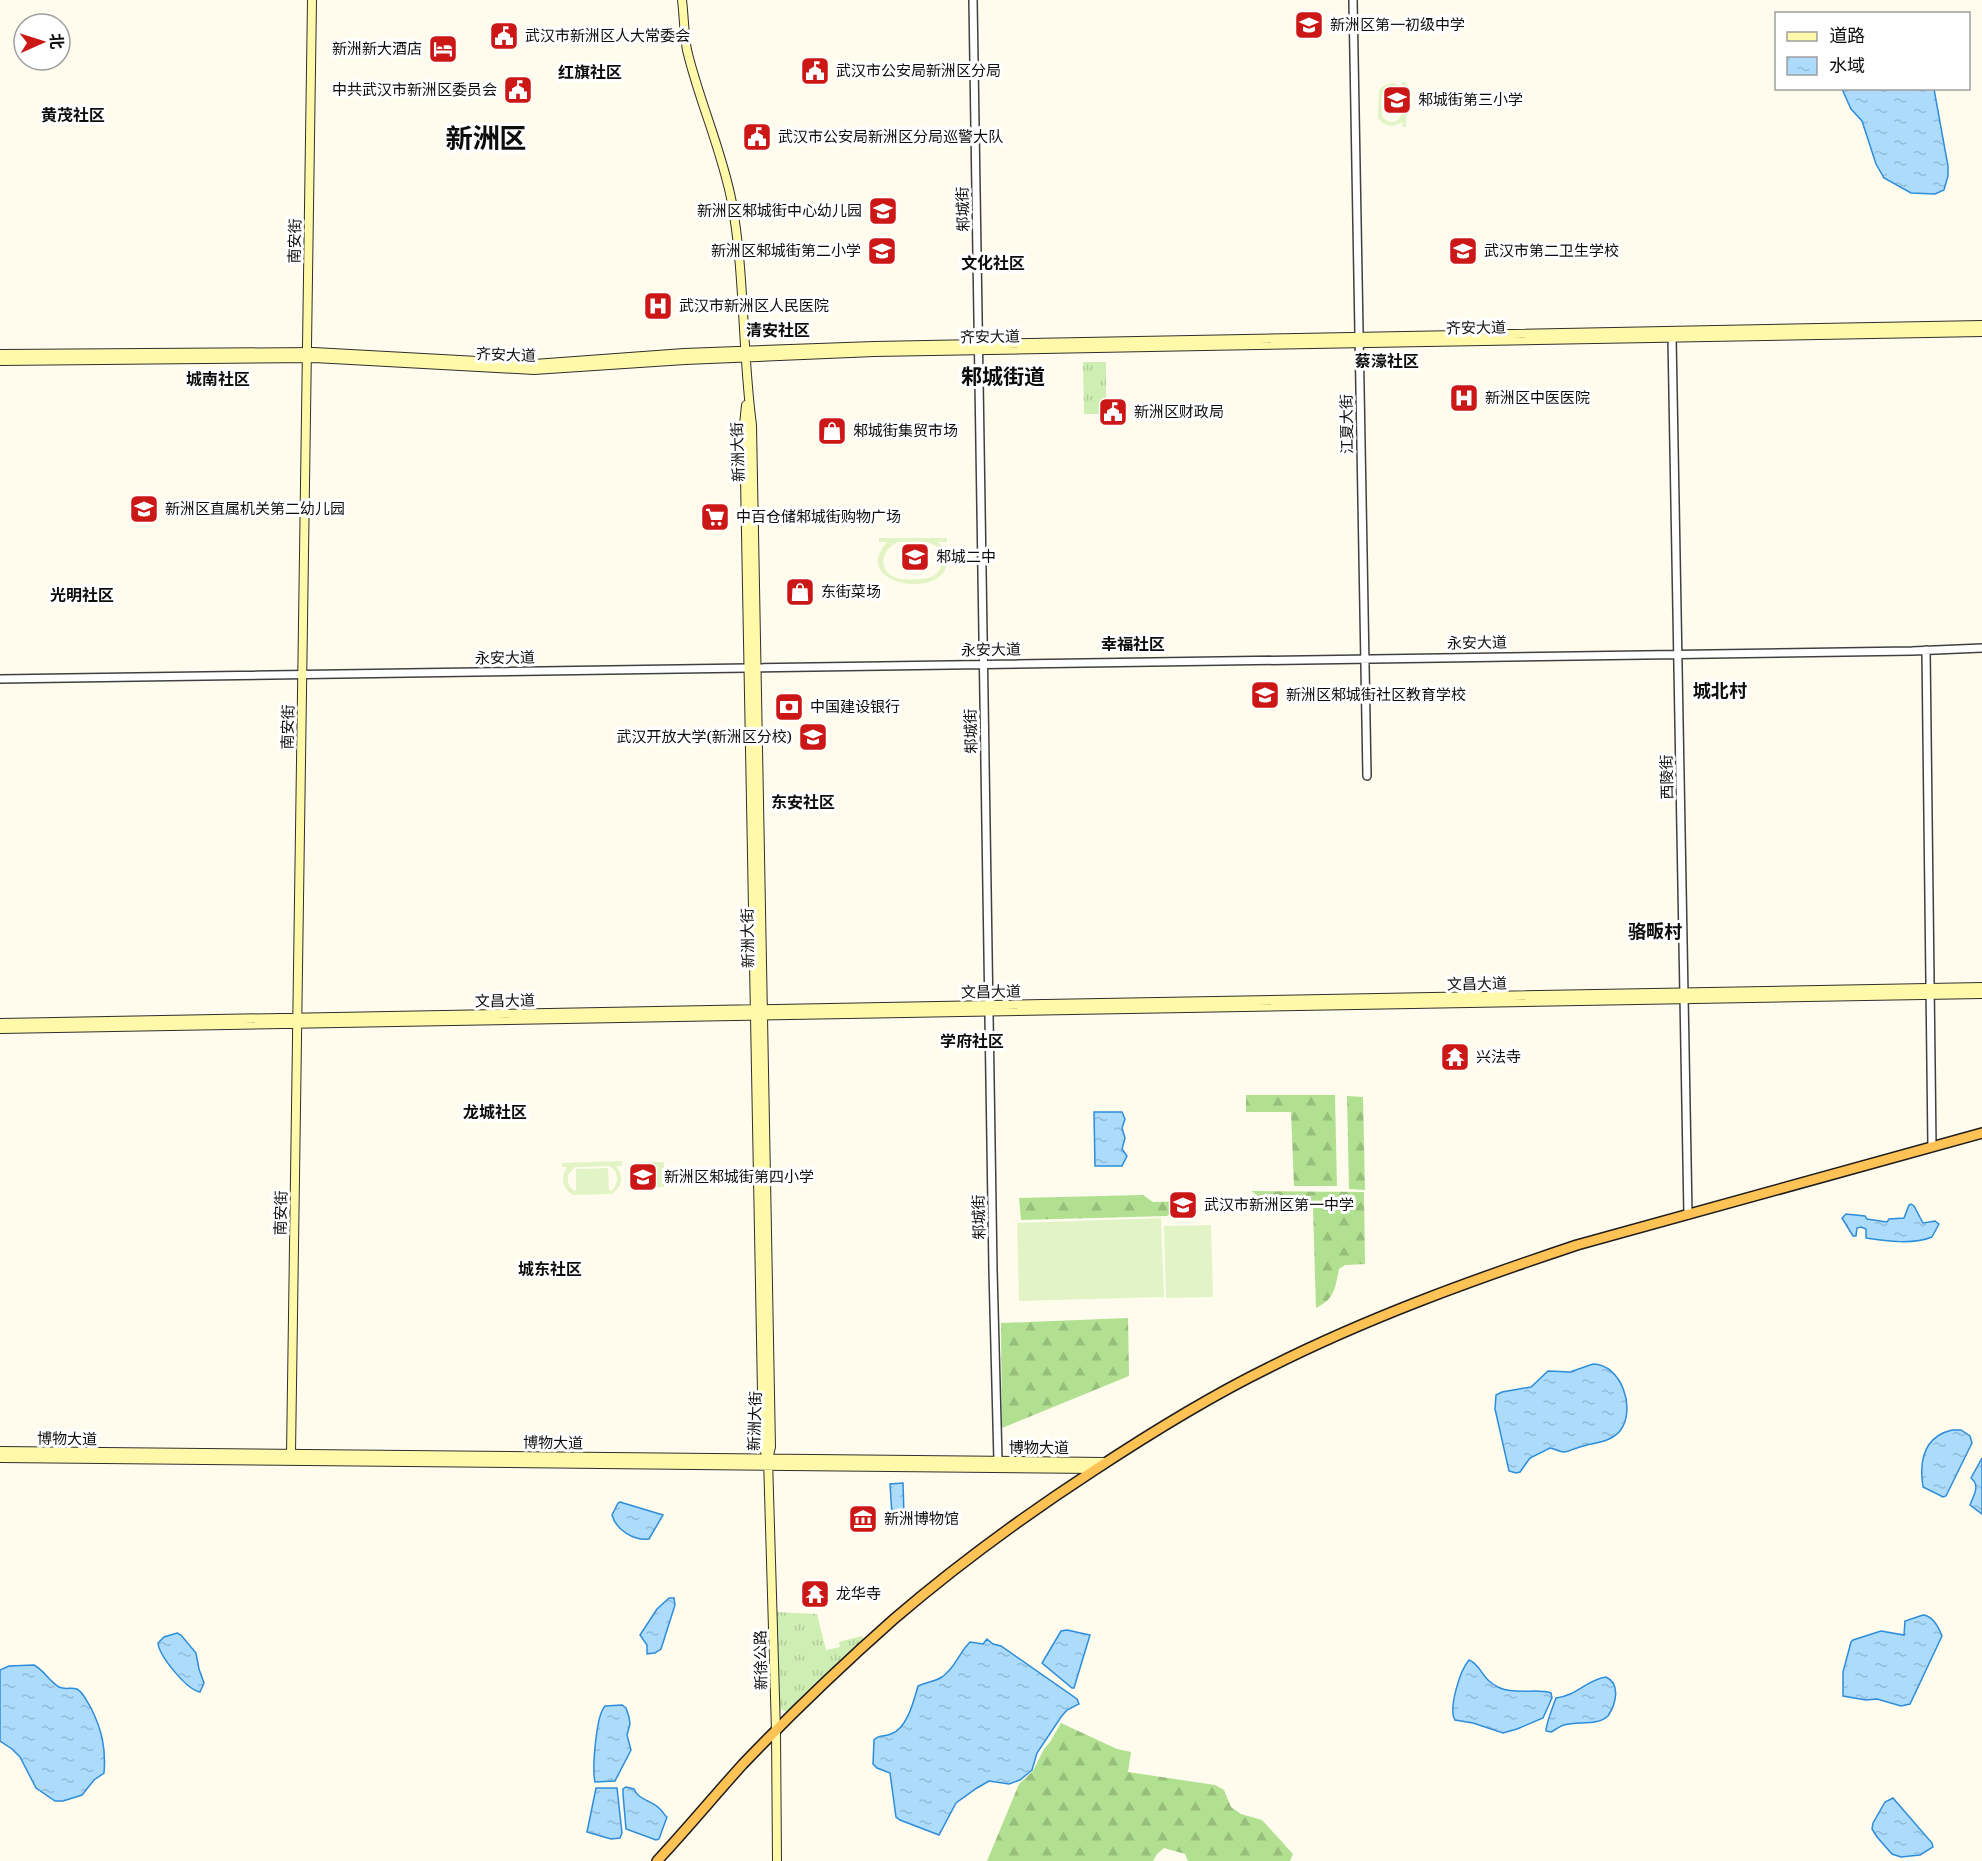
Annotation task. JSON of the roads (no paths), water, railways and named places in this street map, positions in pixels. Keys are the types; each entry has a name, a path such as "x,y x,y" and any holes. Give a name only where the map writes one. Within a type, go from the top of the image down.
{"highway":[{"path":"657,1861 776,1731 922,1595 1018,1522 1096,1468 1244,1379 1372,1320 1467,1283 1577,1245 1982,1133"}],"main road":[{"name":"南安街","path":"291,1454 312,0"},
{"name":"新洲大街","path":"682,0 688,50 724,170 732,205 738,250 745,354 747,391 744,425 752,667 759,1013 763,1447 769,1462"},
{"name":"齐安大道","path":"0,354 307,355 534,364 745,354 979,347 1982,325"},
{"name":"齐安大道","path":"1359,340 1982,332"},
{"name":"齐安大道","path":"0,361 307,355"},
{"name":"文昌大道","path":"1930,992 1982,987"},
{"name":"文昌大道","path":"0,1029 297,1021 1930,992 1982,994"},
{"name":"文昌大道","path":"0,1023 297,1021"},
{"name":"博物大道","path":"0,1452 291,1454 1096,1468"},
{"name":"博物大道","path":"0,1458 1106,1462"},
{"name":"新徐公路","path":"769,1462 777,1861"}],"street":[{"name":"邾城街","path":"973,0 998,1461"},
{"name":"江夏大街","path":"1353,0 1367,776"},
{"name":"西陵街","path":"1672,337 1688,1215"},
{"name":"永安大道","path":"0,679 1982,648"},
{"path":"1926,650 1932,1148"}],"water":[{"path":"1842,90 1934,90 1948,166 1944,190 1935,194 1911,193 1884,178 1876,164 1862,121 1851,109"},
{"path":"1094,1112 1122,1112 1125,1119 1122,1128 1125,1138 1122,1149 1127,1156 1122,1166 1095,1166"},
{"path":"1911,1204 1923,1223 1935,1221 1939,1224 1932,1237 1908,1242 1866,1238 1866,1229 1861,1227 1857,1228 1856,1236 1853,1236 1842,1218 1846,1214 1887,1222 1889,1219 1904,1218"},
{"path":"1593,1364 1611,1371 1623,1389 1627,1411 1620,1431 1605,1441 1567,1452 1550,1448 1530,1458 1520,1472 1509,1471 1495,1409 1496,1395 1531,1387 1548,1371 1570,1372"},
{"path":"1952,1430 1961,1430 1970,1436 1972,1443 1946,1496 1943,1497 1923,1487 1923,1459 1929,1444 1935,1438"},
{"path":"1982,1458 1982,1514 1970,1505 1976,1488 1971,1478"},
{"path":"903,1483 904,1515 892,1515 890,1484"},
{"path":"620,1502 663,1515 649,1539 632,1536 617,1525 612,1515"},
{"path":"669,1598 674,1598 675,1605 661,1649 647,1654 647,1645 640,1635 657,1609"},
{"path":"1923,1615 1933,1620 1942,1636 1910,1704 1901,1706 1877,1699 1866,1700 1843,1696 1843,1672 1851,1642 1881,1631 1904,1635 1905,1621"},
{"path":"1067,1630 1090,1635 1074,1688 1042,1663 1061,1631"},
{"path":"177,1633 196,1653 204,1683 200,1692 181,1679 168,1664 160,1649 158,1643 164,1637"},
{"path":"987,1639 1001,1646 1077,1699 1079,1704 1067,1710 1061,1717 1037,1753 1032,1770 1020,1780 1009,1784 989,1781 977,1788 956,1803 939,1835 896,1817 890,1773 873,1764 874,1740 897,1731 906,1720 918,1686 939,1679 947,1673 970,1642 983,1644"},
{"path":"1469,1660 1489,1681 1500,1688 1551,1693 1552,1698 1543,1718 1503,1733 1473,1723 1455,1720 1453,1707 1456,1690"},
{"path":"34,1665 59,1687 77,1689 82,1693 95,1716 102,1739 104,1773 94,1780 82,1795 63,1801 55,1801 36,1788 20,1757 0,1741 0,1670 9,1666"},
{"path":"1606,1677 1614,1684 1616,1695 1608,1716 1599,1721 1570,1724 1551,1732 1546,1731 1556,1698"},
{"path":"622,1705 626,1708 629,1717 627,1735 631,1750 615,1781 595,1782 596,1742 602,1711 605,1706"},
{"path":"626,1787 634,1789 639,1796 658,1807 667,1817 659,1839 656,1840 626,1829 623,1789"},
{"path":"596,1788 617,1788 622,1833 620,1838 611,1839 587,1832"},
{"path":"1893,1798 1933,1847 1920,1855 1901,1857 1892,1854 1877,1837 1872,1829 1873,1823 1885,1802"}],"place":[{"name":"新洲区第一初级中学","path":"1309,25"},
{"name":"武汉市新洲区人大常委会","path":"504,36"},
{"name":"新洲新大酒店","path":"443,49"},
{"name":"武汉市公安局新洲区分局","path":"815,71"},
{"name":"中共武汉市新洲区委员会","path":"518,90"},
{"name":"邾城街第三小学","path":"1397,100"},
{"name":"武汉市公安局新洲区分局巡警大队","path":"757,137"},
{"name":"新洲区邾城街中心幼儿园","path":"883,211"},
{"name":"新洲区邾城街第二小学","path":"882,251"},
{"name":"武汉市第二卫生学校","path":"1463,251"},
{"name":"武汉市新洲区人民医院","path":"658,306"},
{"name":"新洲区中医医院","path":"1464,398"},
{"name":"新洲区财政局","path":"1113,412"},
{"name":"邾城街集贸市场","path":"832,431"},
{"name":"新洲区直属机关第二幼儿园","path":"144,509"},
{"name":"中百仓储邾城街购物广场","path":"715,517"},
{"name":"邾城二中","path":"915,557"},
{"name":"东街菜场","path":"800,592"},
{"name":"新洲区邾城街社区教育学校","path":"1265,695"},
{"name":"中国建设银行","path":"789,707"},
{"name":"武汉开放大学(新洲区分校)","path":"813,737"},
{"name":"兴法寺","path":"1455,1057"},
{"name":"新洲区邾城街第四小学","path":"643,1177"},
{"name":"武汉市新洲区第一中学","path":"1183,1205"},
{"name":"新洲博物馆","path":"863,1519"},
{"name":"龙华寺","path":"815,1594"}],"district":[{"name":"红旗社区","path":"590,72"},
{"name":"黄茂社区","path":"73,115"},
{"name":"新洲区","path":"486,139"},
{"name":"文化社区","path":"993,263"},
{"name":"清安社区","path":"778,330"},
{"name":"蔡濠社区","path":"1387,361"},
{"name":"邾城街道","path":"1003,377"},
{"name":"城南社区","path":"218,379"},
{"name":"光明社区","path":"82,595"},
{"name":"幸福社区","path":"1133,644"},
{"name":"城北村","path":"1720,691"},
{"name":"东安社区","path":"803,802"},
{"name":"骆畈村","path":"1655,932"},
{"name":"学府社区","path":"972,1041"},
{"name":"龙城社区","path":"495,1112"},
{"name":"城东社区","path":"550,1269"}]}
